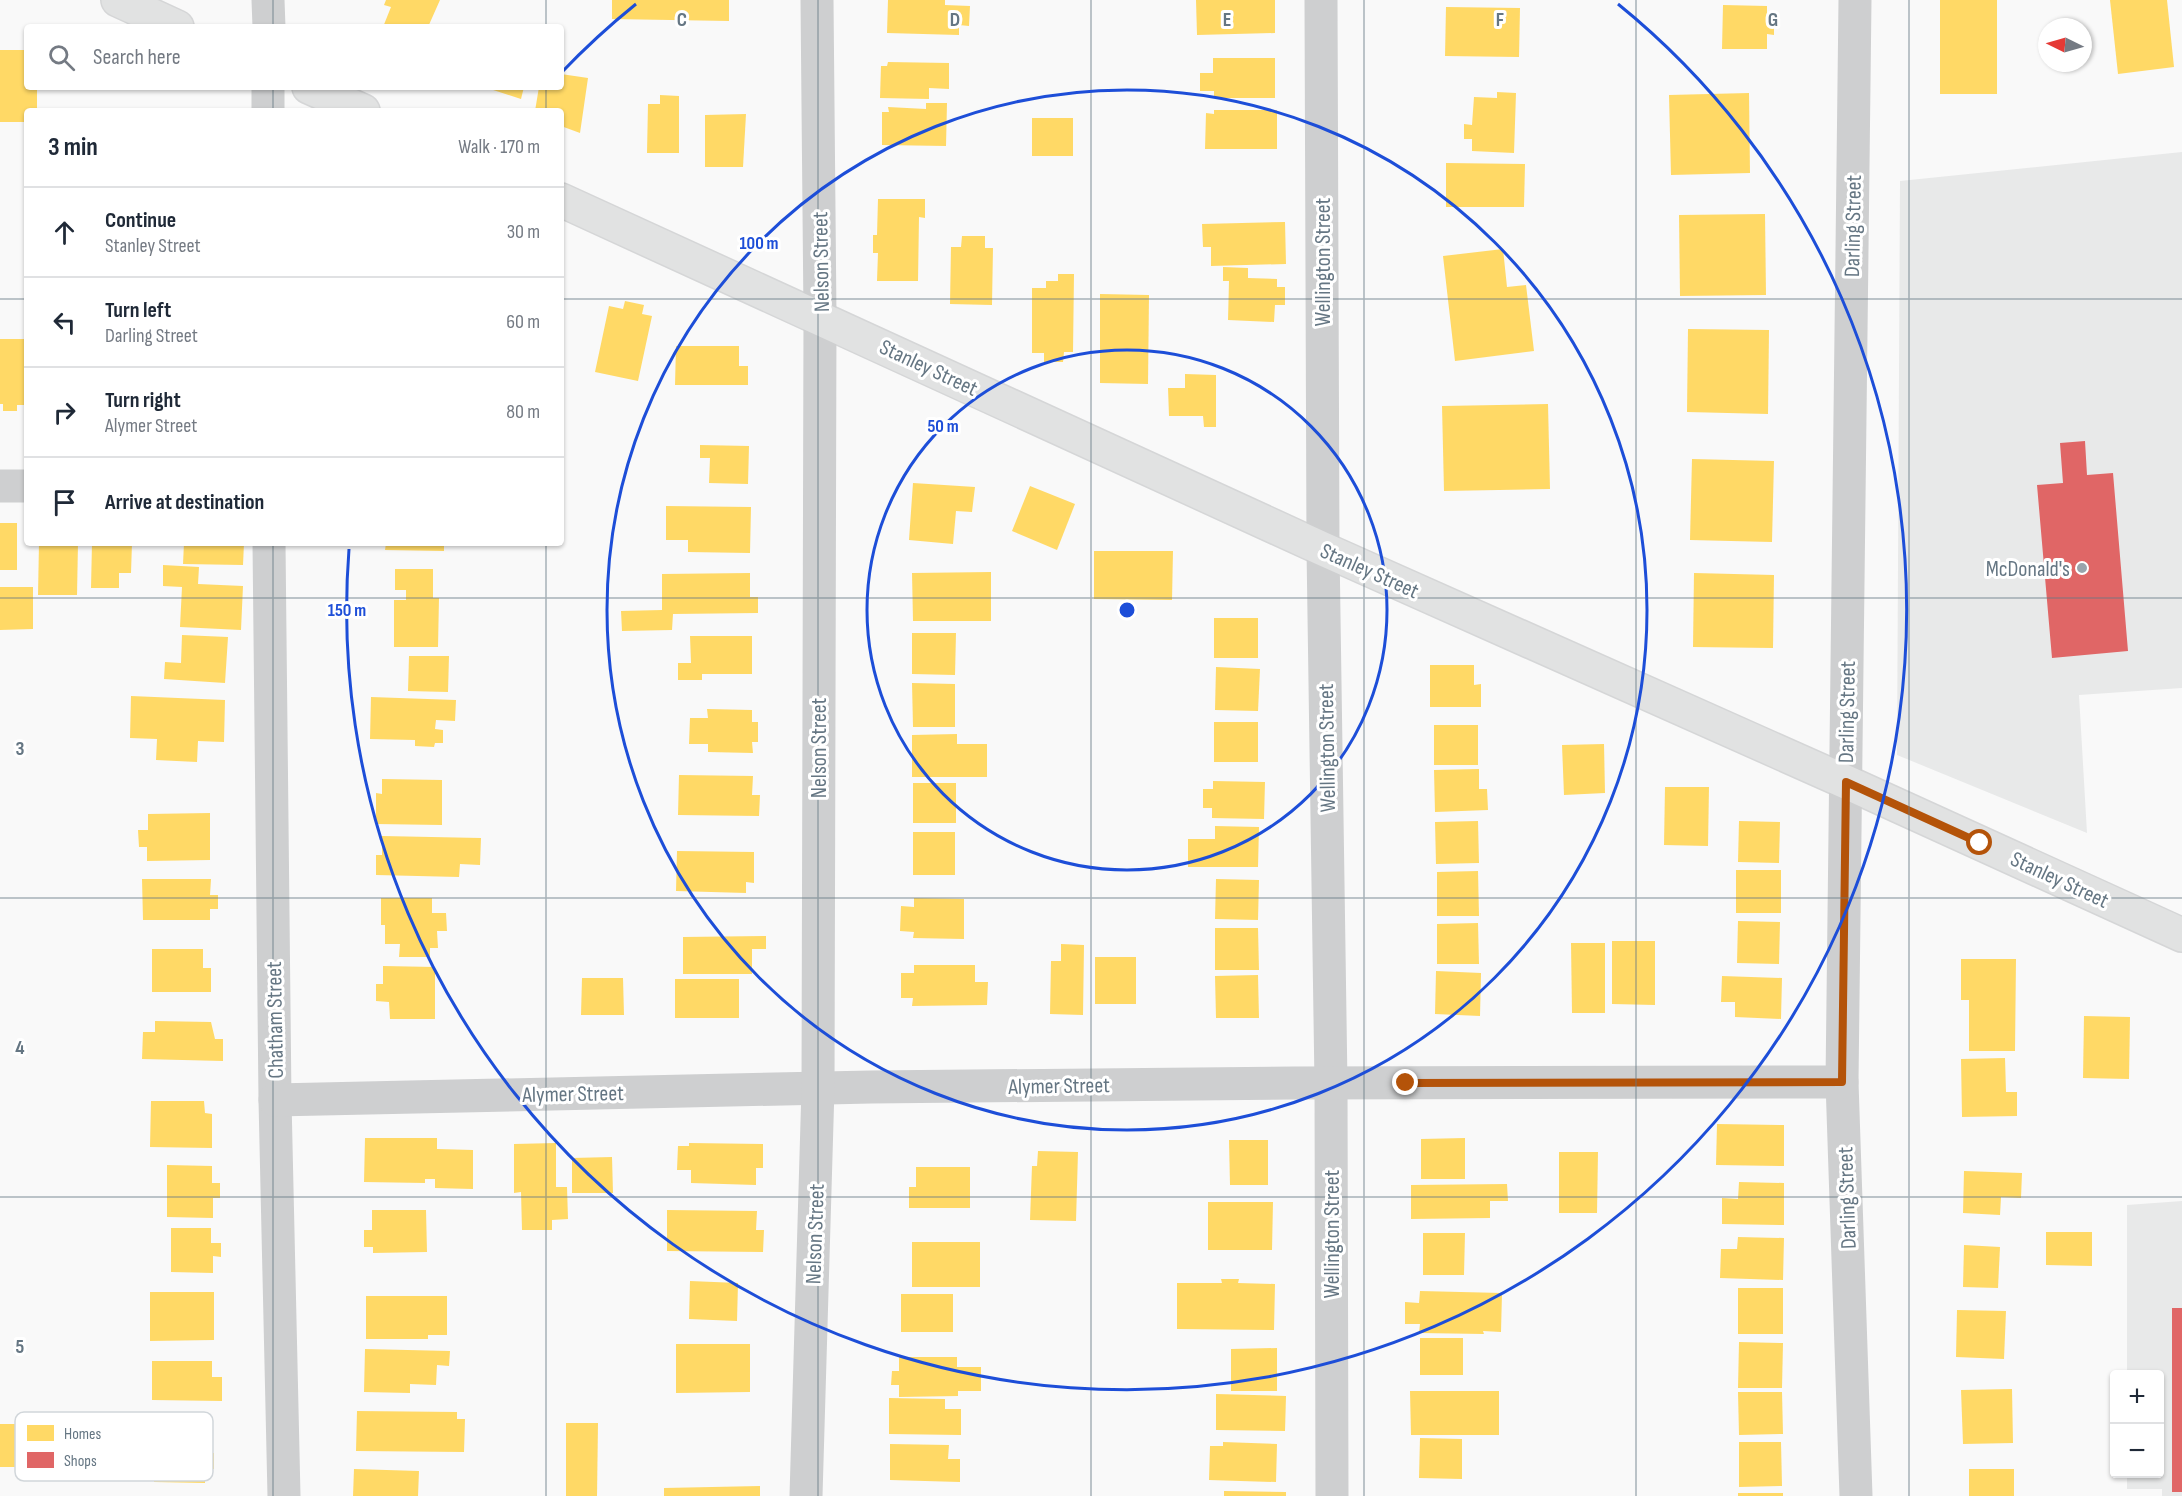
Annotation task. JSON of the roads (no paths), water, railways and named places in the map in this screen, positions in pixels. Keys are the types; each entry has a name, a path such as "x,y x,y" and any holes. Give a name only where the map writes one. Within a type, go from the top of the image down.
{"street":[{"path":"118,0 170,24"},
{"path":"268,0 269,24"},
{"name":"Nelson Street","path":"806,1496 818,1088 820,317 817,0"},
{"name":"Wellington Street","path":"1321,0 1323,549 1331,1084 1332,1496"},
{"name":"Darling Street","path":"1855,0 1842,1082 1856,1496"},
{"path":"268,90 268,108"},
{"path":"316,90 356,108"},
{"name":"Stanley Street","path":"564,201 1323,549 1846,782 2182,935"},
{"path":"0,486 24,486"},
{"name":"Chatham Street","path":"269,546 275,1100 284,1496"},
{"name":"Alymer Street","path":"275,1100 818,1088 1842,1082"}],"place":[{"name":"McDonald's","path":"2082,568"}]}
